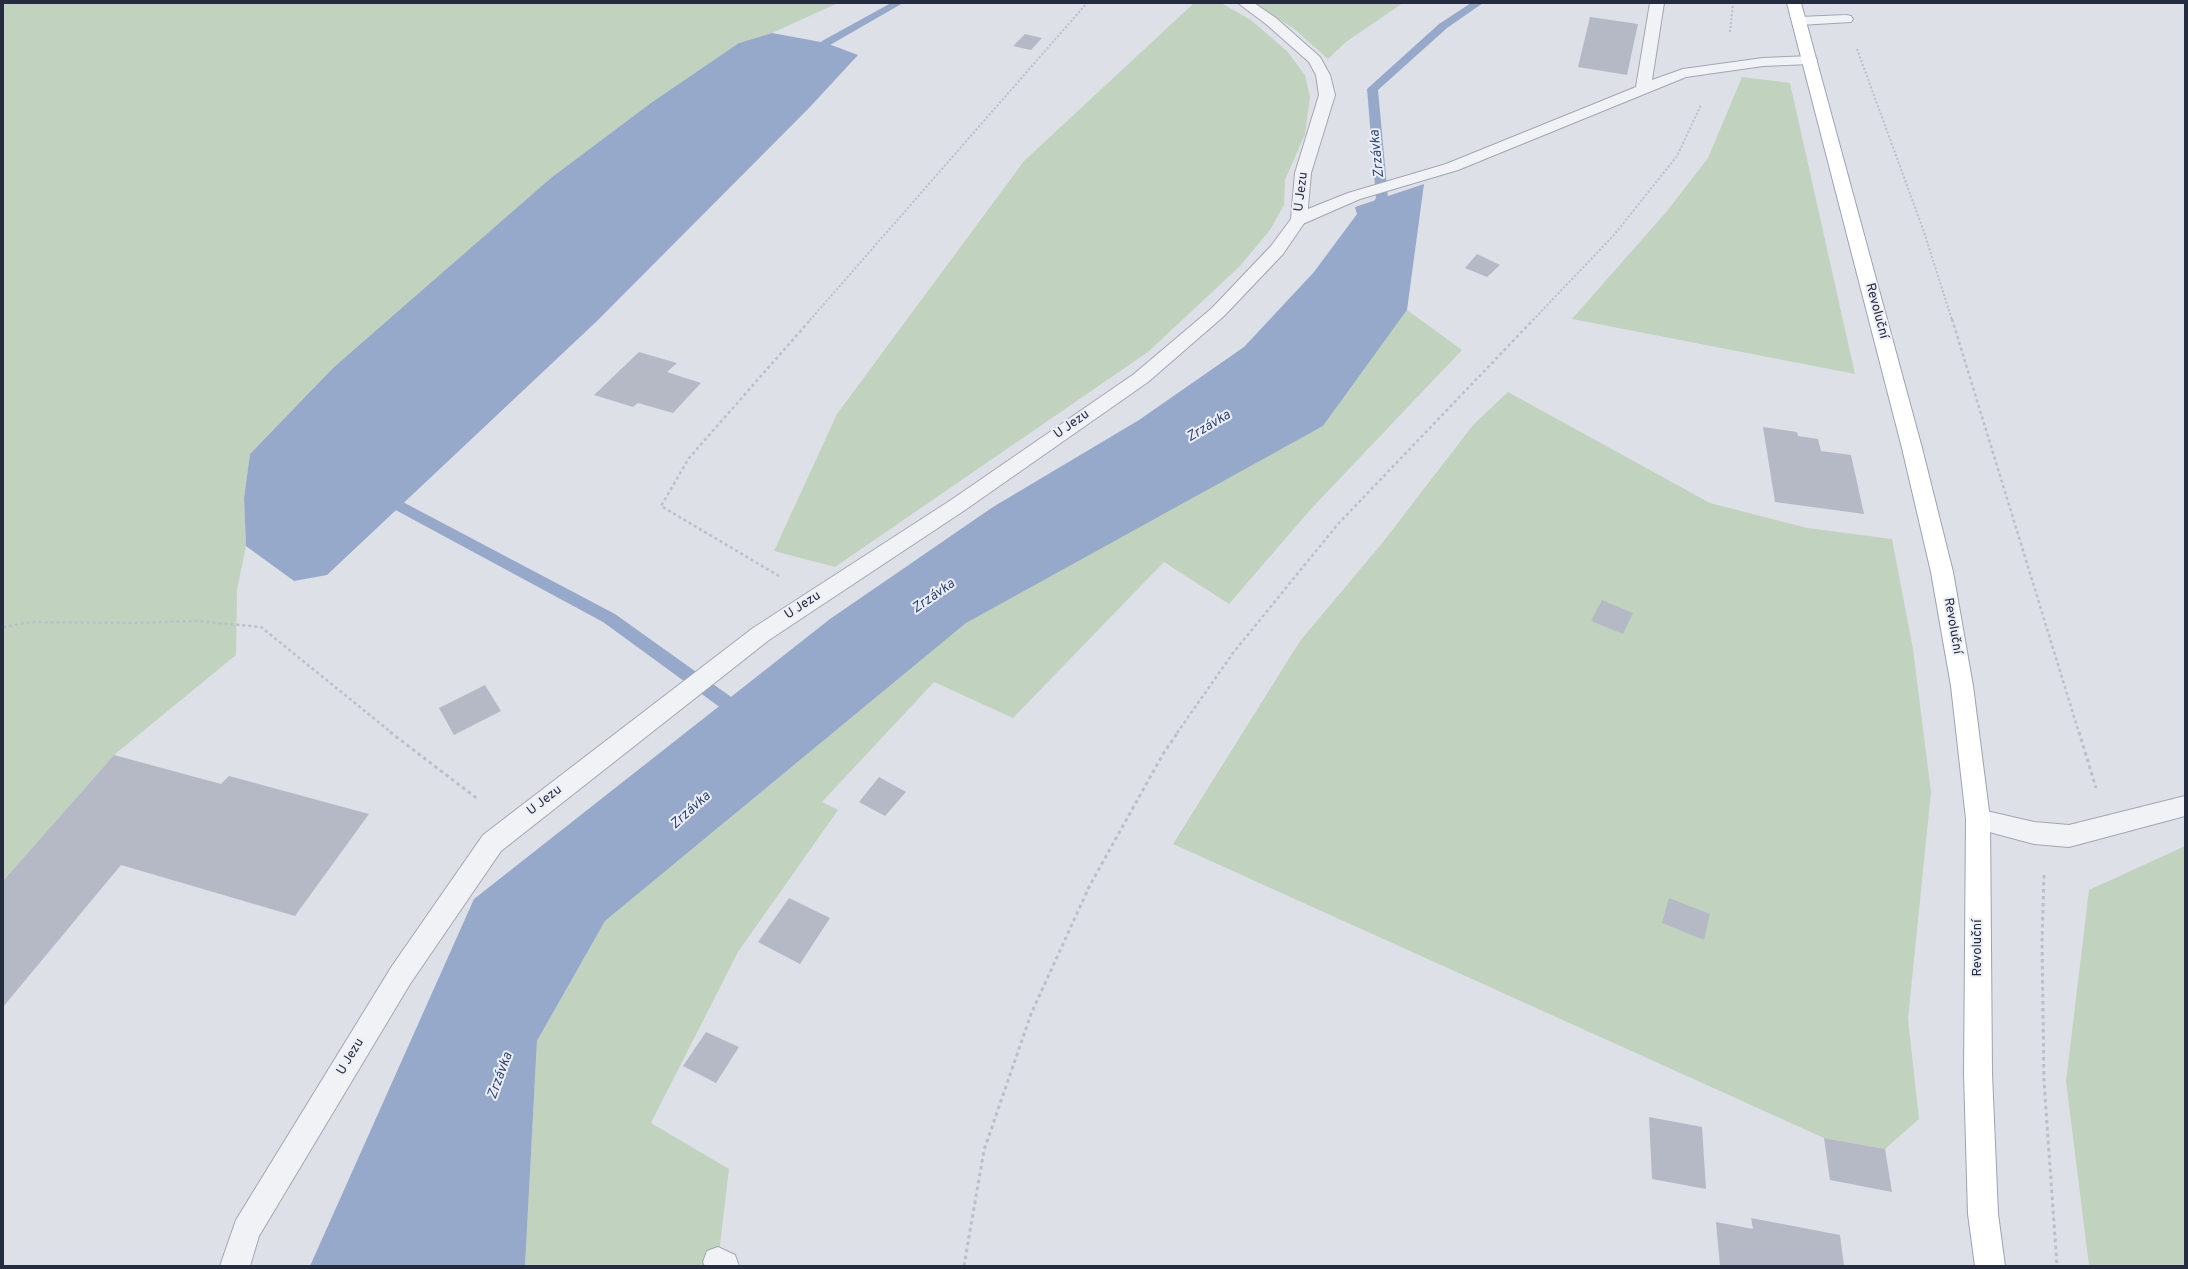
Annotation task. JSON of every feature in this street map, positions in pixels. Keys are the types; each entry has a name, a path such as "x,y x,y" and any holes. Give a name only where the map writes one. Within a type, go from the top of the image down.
{"main road":[{"name":"Revoluční","path":"1797,12 1912,448 1942,572 1962,686 1978,819 1978,1074 1983,1214 1990,1266"}],"street":[{"name":"U Jezu","path":"235,1266 246,1230 401,975 492,842 761,634 958,505 1141,378 1218,312 1277,250 1299,219 1303,173 1327,95 1323,75 1315,60 1271,21 1245,3"},
{"path":"1643,88 1657,3"},
{"path":"1797,12 1846,19"},
{"path":"1299,219 1354,196 1407,179 1452,167 1683,73 1763,62 1810,60"},
{"path":"1978,819 2050,835 2069,836 2185,806"}],"path":[{"path":"815,598 661,506 689,458 1087,3"},
{"path":"964,1266 984,1150 1031,1014 1090,885 1163,754 1233,653 1338,524 1614,235 1677,156 1720,67 1730,33 1733,3"},
{"path":"1846,19 1924,232 1949,308 2108,827"},
{"path":"3,627 31,622 133,623 195,620 261,627 390,732 513,826"},
{"path":"2050,835 2044,868 2042,950 2044,1081 2056,1266"}],"green space":[{"path":"3,3 838,3 772,33 739,43 333,368 250,454 244,498 246,546 237,590 236,655 114,755 3,881"},
{"path":"1194,3 1221,3 1251,20 1287,51 1305,75 1310,97 1305,134 1285,180 1284,205 1270,230 1240,266 1148,352 835,567 774,551 837,414 1024,161"},
{"path":"1253,3 1403,3 1346,42 1328,59 1293,28"},
{"path":"1742,77 1790,83 1855,374 1572,319 1667,211 1708,158"},
{"path":"1407,310 1462,350 1311,509 1229,604 1164,562 1013,718 934,682 822,802 838,810 738,952 651,1123 729,1169 718,1262 716,1266 525,1266 537,1041 605,921 966,623 1138,525 1323,426"},
{"path":"1508,392 1710,503 1807,528 1892,539 1913,649 1931,792 1908,1019 1919,1119 1885,1149 1824,1138 1173,844 1300,641 1383,542 1473,425"},
{"path":"2185,846 2185,1266 2089,1266 2066,1081 2089,890"}],"water":[{"path":"772,33 826,43 858,55 809,108 597,321 327,575 294,581 246,546 244,498 250,454 333,368 551,178 651,103 739,43"},
{"path":"1424,184 1407,310 1323,426 966,623 605,921 537,1041 525,1266 310,1266 474,899 830,619 993,507 1139,420 1244,347 1314,272 1357,214 1355,207"}],"building":[{"path":"1590,17 1638,24 1627,75 1578,67"},
{"path":"1025,34 1042,38 1031,50 1013,46"},
{"path":"1477,254 1500,265 1487,277 1465,268"},
{"path":"639,352 677,363 667,372 701,383 673,413 638,403 633,407 594,395"},
{"path":"1763,427 1797,432 1798,436 1818,439 1821,451 1851,455 1864,514 1775,502"},
{"path":"1602,600 1633,613 1623,634 1591,621"},
{"path":"485,685 501,711 454,735 439,708"},
{"path":"114,755 221,784 229,776 369,814 295,916 121,865 3,1007 3,881"},
{"path":"879,777 906,792 885,816 859,802"},
{"path":"789,898 830,918 800,964 758,942"},
{"path":"1669,898 1710,914 1704,940 1662,923"},
{"path":"706,1032 739,1047 716,1083 683,1066"},
{"path":"1649,1117 1702,1127 1706,1189 1652,1179"},
{"path":"1824,1138 1885,1149 1892,1192 1830,1180"},
{"path":"1751,1218 1840,1235 1844,1266 1720,1266 1716,1222 1753,1229"}],"waterway":[{"path":"809,57 826,43 898,3"},
{"name":"Zrzávka","path":"1371,216 1382,198 1372,89 1443,26 1478,3"},
{"path":"382,496 609,618 742,714"}]}
